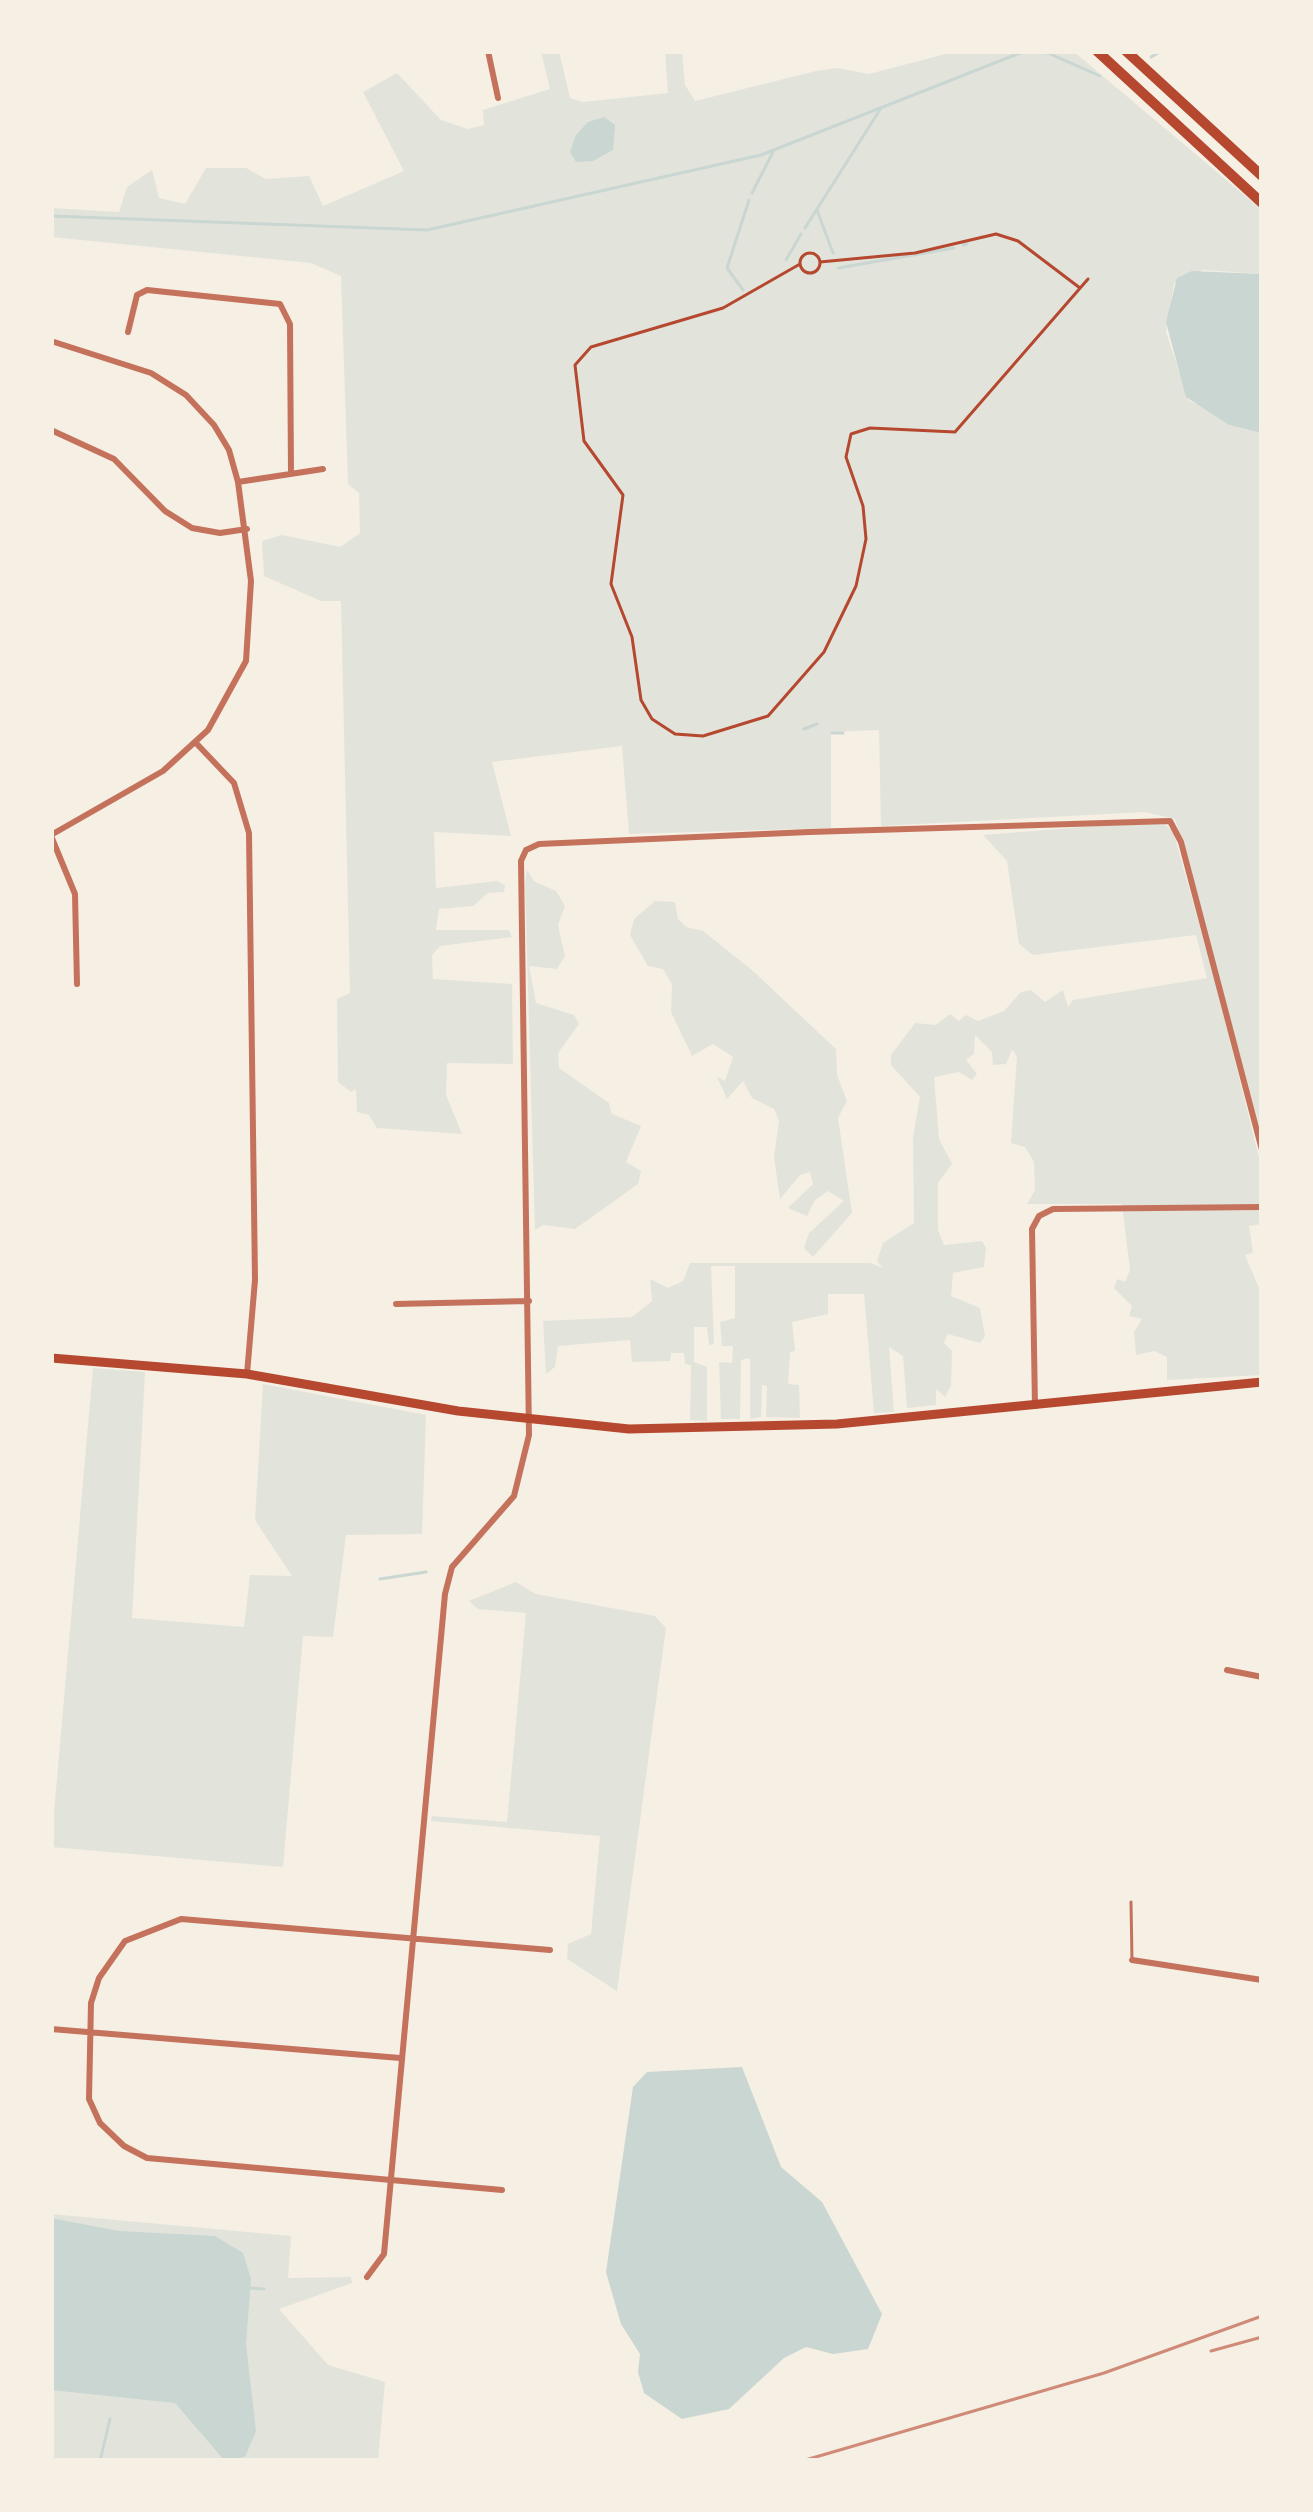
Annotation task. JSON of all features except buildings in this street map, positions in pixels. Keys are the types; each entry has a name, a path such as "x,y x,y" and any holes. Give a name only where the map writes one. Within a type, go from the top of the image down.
{"main road":[{"path":"1097,51 1262,203"},
{"path":"1126,51 1262,176"},
{"path":"51,1358 247,1374 530,1420 612,1428 837,1424 1262,1382"}],"street":[{"path":"488,51 498,98"},
{"path":"128,332 137,296 147,290 280,304 290,324 291,474"},
{"path":"51,340 132,365 186,395 225,442 247,529 251,580 246,661 221,712 196,743 163,771 51,836 75,894 77,983"},
{"path":"51,430 114,459 165,511 192,528 220,533 247,529"},
{"path":"238,482 323,469"},
{"path":"196,743 234,783 249,833 255,1280 247,1374"},
{"path":"367,2276 383,2259 447,1585 457,1561 514,1496 530,1420 521,861 526,850 538,844 787,832 1171,821 1181,842 1262,1150"},
{"path":"1035,1406 1035,1222 1054,1209 1262,1207"},
{"path":"396,1304 529,1301"},
{"path":"1227,1670 1262,1677"},
{"path":"502,2190 176,2164 124,2146 100,2123 89,2099 91,2003 109,1960 125,1941 153,1927 199,1919 550,1950"},
{"path":"1132,1960 1262,1980"},
{"path":"51,2029 401,2058"}],"lane":[{"path":"1131,1902 1132,1960"}],"path":[{"path":"1080,287 1018,241 996,234 915,253 820,262 809,253 800,264 723,308 586,350 575,365 584,441 623,495 611,584 632,637 640,700 652,719 675,734 703,736 768,716 824,652 856,586 865,547 863,506 846,457 851,434 865,428 955,432 1088,279"},
{"path":"800,264 813,273 820,262"}],"shaded area":[{"path":"541,51 559,51 570,98 583,102 668,93 665,51 682,51 685,85 695,101 816,71 837,68 869,74 957,51 1073,51 1262,210 1262,274 1203,270 1174,284 1166,332 1189,401 1209,408 1229,425 1262,433 1262,1135 1175,819 1145,812 881,826 879,730 831,732 831,828 629,834 622,746 492,762 511,836 434,832 436,888 497,881 505,885 504,892 488,893 473,906 439,909 436,930 509,930 512,937 440,946 432,955 433,979 512,984 513,1064 447,1063 446,1095 462,1134 377,1128 369,1115 357,1112 356,1089 351,1092 338,1082 337,999 350,993 341,601 321,601 264,576 262,541 282,535 340,547 360,533 359,493 348,484 341,276 311,263 51,237 51,208 119,212 127,187 152,170 159,198 185,204 206,168 246,168 266,179 309,176 323,206 404,171 363,92 397,73 441,120 468,129 484,125 483,110 550,89"},
{"path":"604,117 615,125 613,150 593,161 576,162 570,152 576,135 588,122"},
{"path":"1192,271 1262,274 1262,433 1229,425 1186,397 1166,322 1177,278"},
{"path":"1164,824 1173,831 1214,977 1262,1170 1262,1224 1249,1226 1253,1253 1245,1255 1262,1295 1262,1375 1167,1380 1167,1357 1154,1351 1136,1355 1134,1332 1142,1319 1129,1316 1132,1306 1114,1288 1117,1279 1125,1282 1130,1270 1122,1204 1027,1204 1035,1190 1034,1162 1025,1147 1011,1143 1017,1056 1012,1050 1006,1064 993,1065 992,1052 975,1035 974,1054 966,1060 977,1074 972,1080 959,1072 934,1077 939,1139 952,1164 938,1183 938,1230 944,1245 982,1241 986,1248 984,1267 953,1273 951,1296 980,1308 985,1336 980,1343 948,1334 944,1343 952,1351 951,1385 945,1397 936,1389 936,1405 907,1408 903,1356 889,1347 894,1412 874,1413 864,1294 828,1294 828,1314 792,1322 795,1351 790,1352 788,1384 799,1385 800,1418 766,1417 767,1386 762,1385 761,1417 750,1419 750,1358 741,1360 740,1419 721,1419 719,1362 732,1363 733,1346 722,1346 720,1322 735,1318 735,1266 711,1266 714,1344 709,1345 707,1327 694,1327 694,1362 707,1367 707,1421 690,1420 691,1365 685,1364 684,1353 671,1353 670,1361 632,1362 630,1340 558,1346 555,1367 546,1374 543,1321 632,1317 652,1301 650,1279 668,1288 683,1281 690,1263 870,1263 883,1268 877,1261 883,1243 914,1223 913,1137 920,1097 891,1065 891,1055 915,1023 936,1025 950,1014 959,1021 966,1015 978,1021 1004,1011 1021,992 1031,990 1045,1002 1063,990 1068,1007 1073,1000 1207,978 1196,935 1033,955 1019,944 1007,861 983,835"},
{"path":"527,870 534,881 556,891 565,906 558,925 565,956 557,969 529,966 536,1003 574,1015 579,1024 558,1053 559,1068 609,1103 612,1114 641,1126 626,1162 641,1171 638,1184 575,1229 543,1225 535,1230 525,883"},
{"path":"655,901 675,902 678,919 686,927 703,931 752,970 836,1049 837,1075 847,1101 838,1118 852,1213 813,1257 804,1248 809,1233 844,1201 828,1191 815,1200 807,1216 788,1208 813,1184 810,1172 800,1175 780,1199 774,1157 779,1121 774,1109 752,1098 743,1081 727,1099 717,1077 725,1081 733,1057 713,1044 692,1056 671,1012 672,984 663,969 648,966 630,935 634,919"},
{"path":"93,1368 145,1372 132,1618 244,1627 250,1575 292,1576 255,1520 263,1384 426,1415 422,1534 346,1535 333,1637 303,1636 283,1867 51,1847"},
{"path":"516,1582 536,1594 655,1616 666,1628 617,1991 567,1959 568,1944 591,1934 600,1836 431,1821 432,1816 507,1822 526,1613 478,1609 469,1601"},
{"path":"742,2067 781,2167 822,2202 882,2314 868,2349 833,2354 806,2347 784,2358 729,2409 682,2419 644,2393 638,2372 640,2354 621,2324 606,2272 633,2087 647,2072"},
{"path":"51,2214 291,2236 288,2278 351,2277 352,2283 279,2309 328,2365 385,2382 378,2461 51,2461"},
{"path":"51,2218 119,2231 215,2236 243,2253 251,2279 246,2344 256,2431 245,2457 225,2461 175,2403 51,2390"}],"waterway":[{"path":"51,216 427,230 761,155 1025,51 1048,53 1100,76"},
{"path":"1151,57 1161,51"},
{"path":"805,228 881,108"},
{"path":"752,193 773,152"},
{"path":"743,290 727,268 749,200"},
{"path":"817,210 833,253"},
{"path":"786,260 801,234"},
{"path":"963,245 967,244"},
{"path":"838,268 954,248"},
{"path":"804,729 817,724"},
{"path":"832,733 843,733"},
{"path":"380,1579 426,1572"},
{"path":"251,2288 264,2289"},
{"path":"100,2461 110,2419"}],"railway":[{"path":"802,2461 1104,2373 1262,2316"},
{"path":"1211,2351 1262,2337"}]}
